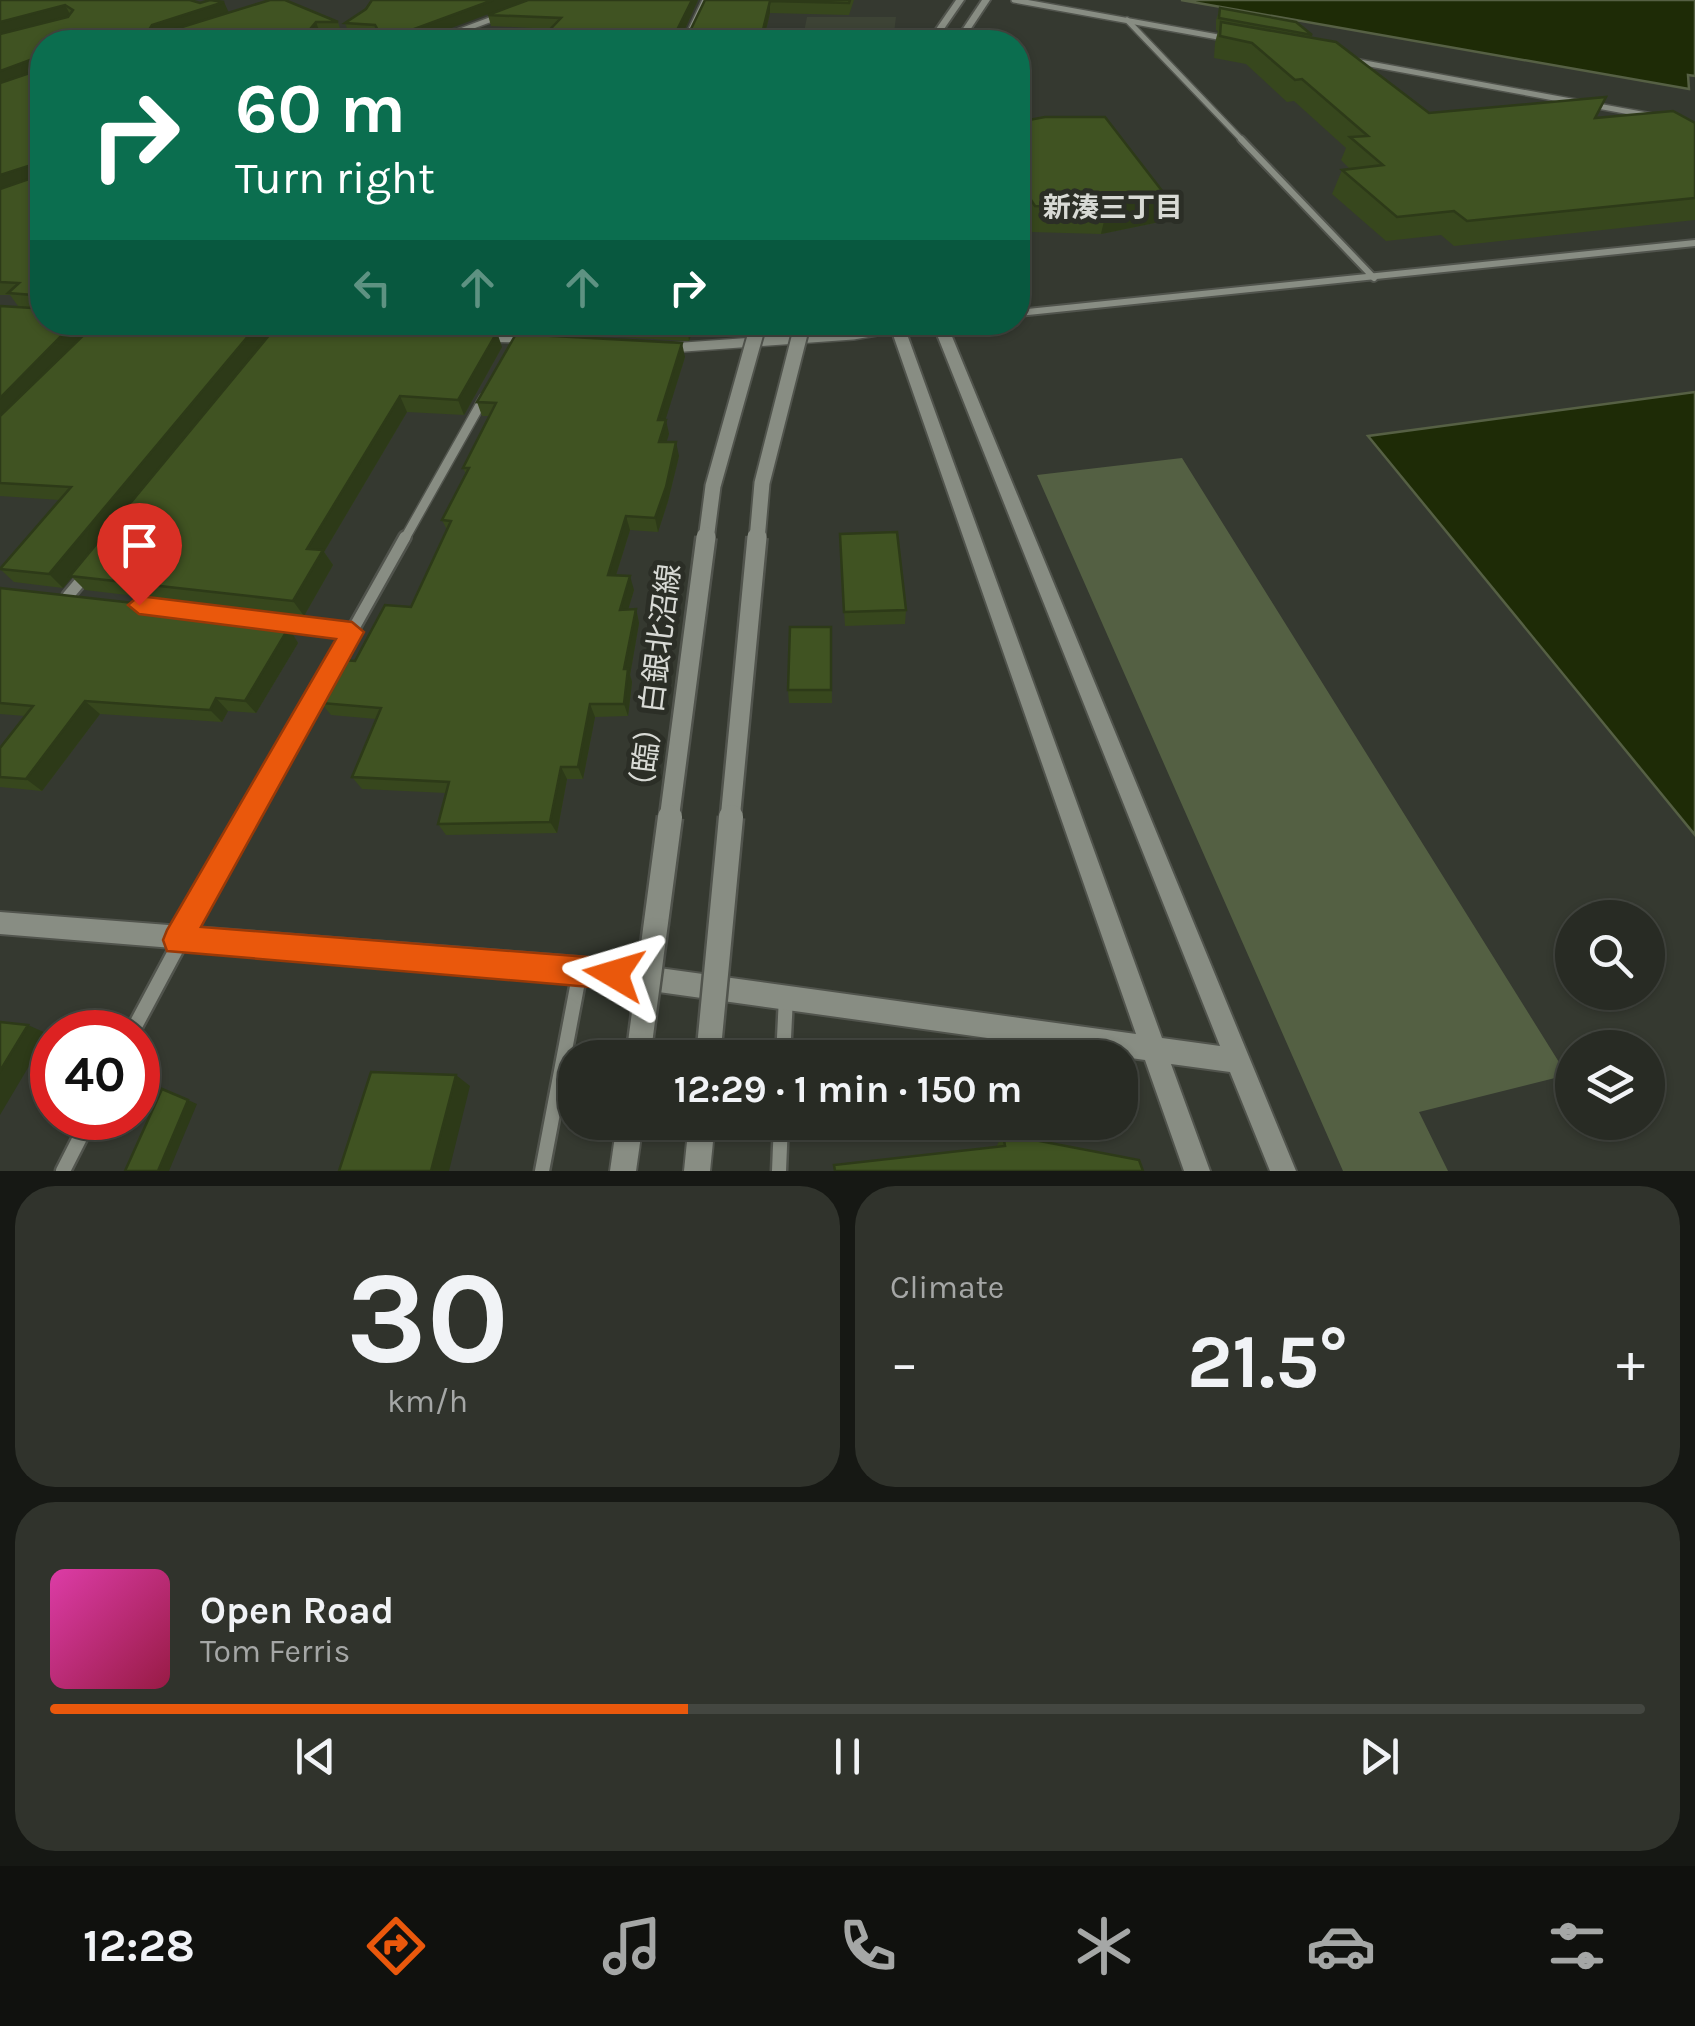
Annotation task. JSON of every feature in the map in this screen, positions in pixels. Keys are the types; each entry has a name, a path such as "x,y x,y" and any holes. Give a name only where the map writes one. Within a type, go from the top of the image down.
{"street":[{"path":"691,30 705,0"},
{"path":"939,30 960,0"},
{"path":"966,30 986,0"},
{"path":"1014,0 1244,41"},
{"path":"463,30 512,12"},
{"path":"1126,20 1374,278"},
{"path":"1342,59 1656,117"},
{"path":"1030,313 1695,243"},
{"path":"508,355 520,335"},
{"name":"（臨）白銀北沼線","path":"640,1040 713,486 755,335"},
{"path":"710,1040 762,482 800,335"},
{"path":"660,348 755,344 826,335"},
{"path":"899,335 1197,1171"},
{"path":"943,335 1283,1171"},
{"path":"474,336 536,340"},
{"path":"143,1010 178,940 489,390"},
{"path":"68,596 92,566"},
{"path":"51,594 87,598"},
{"path":"258,620 352,632"},
{"path":"0,923 580,970 1239,1061"},
{"path":"542,1171 580,970"},
{"path":"785,1040 786,996"},
{"path":"63,1171 79,1140"},
{"path":"623,1171 627,1140"},
{"path":"697,1171 700,1140"},
{"path":"779,1171 780,1140"}],"shaded area":[{"path":"1181,0 1695,0 1695,76 1688,75 1689,89"},
{"path":"807,17 896,17 894,30 804,30"},
{"path":"1695,392 1695,835 1368,436"},
{"path":"1182,458 1555,1056 1555,1078 1419,1112 1448,1171 1343,1171 1037,475"}],"building":[{"path":"0,0 224,2 152,25 149,30 30,30 30,60 0,71 0,34 68,17 73,10 65,5 0,22"},
{"path":"270,0 285,0 338,22 316,22 311,28 172,30"},
{"path":"372,0 493,0 412,30 378,30 375,25 345,23"},
{"path":"528,0 692,0 677,30 550,30 561,18 488,15"},
{"path":"705,0 850,0 770,1 763,30 690,30"},
{"path":"1220,8 1296,22 1312,35 1219,18"},
{"path":"1221,22 1336,42 1429,113 1606,97 1595,118 1673,111 1695,123 1695,198 1467,221 1454,211 1397,217 1342,170 1383,165 1350,137 1368,136 1302,79 1295,80 1252,43 1220,36"},
{"path":"30,73 30,165 0,175 0,83"},
{"path":"1105,117 1166,196 1107,208 1035,206 1030,198 1030,120"},
{"path":"30,179 30,295 8,293 19,283 0,282 0,189"},
{"path":"0,306 30,308 30,335 62,335 0,398"},
{"path":"84,335 249,335 49,574 0,569 71,487 0,483 0,416"},
{"path":"269,335 495,335 458,400 400,396 307,549 323,550 293,601 70,576"},
{"path":"515,335 682,343 658,420 666,420 659,442 676,442 666,487 655,518 626,516 608,575 630,576 620,610 636,609 624,669 628,669 624,704 590,704 578,767 561,767 550,822 438,824 449,782 352,777 381,708 321,703 343,660 355,661 385,605 411,607 451,521 442,520 469,468 463,468 496,403 477,402"},
{"path":"897,532 906,610 844,612 840,534"},
{"path":"0,588 284,620 279,628 288,629 245,701 216,698 210,710 85,701 26,779 0,777 0,748 33,706 0,703"},
{"path":"790,627 831,627 831,690 788,690"},
{"path":"0,1022 28,1025 0,1071"},
{"path":"371,1072 456,1075 431,1171 339,1171"},
{"path":"162,1089 188,1100 158,1171 125,1171 139,1140 160,1140"},
{"path":"1004,1140 1034,1140 1139,1160 1143,1171 835,1171 834,1165 1005,1146"}],"district":[{"name":"新湊三丁目","path":"1113,207"}],"route":[{"path":"139,605 352,632 178,940 614,974"}]}
